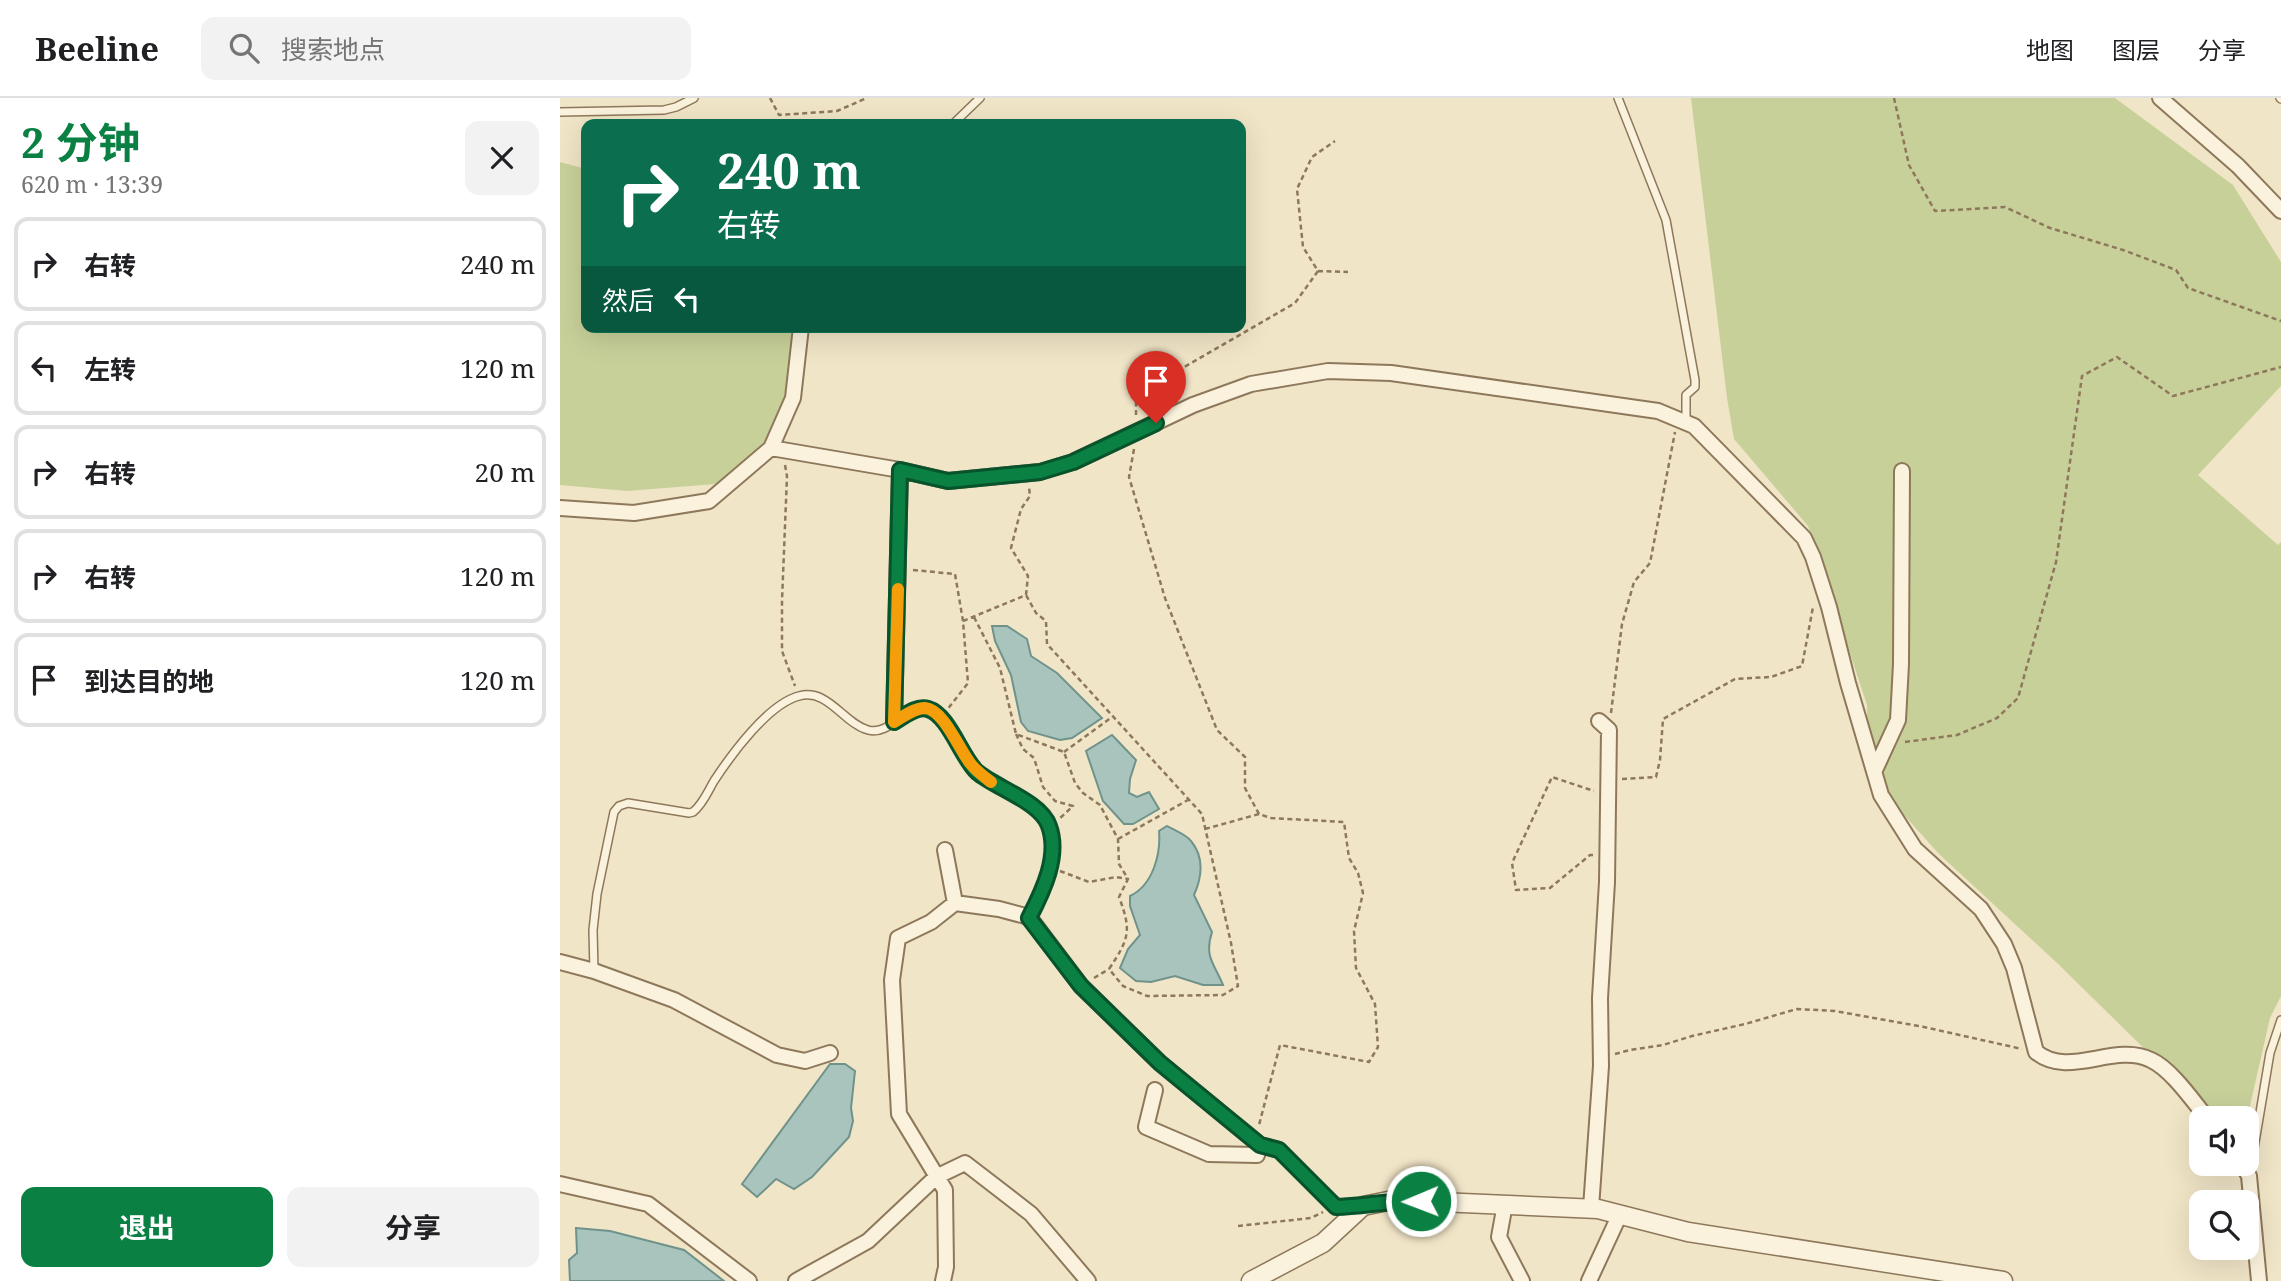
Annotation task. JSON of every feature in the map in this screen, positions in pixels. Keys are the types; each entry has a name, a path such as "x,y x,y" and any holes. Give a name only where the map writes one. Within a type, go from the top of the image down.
{"street":[{"path":"2160,98 2238,166 2281,211"},
{"path":"560,508 634,513 709,501 776,449 793,398 800,333"},
{"path":"776,449 948,481 1029,473 1073,462 1193,405 1251,384 1328,371 1404,375 1658,411 1694,426 1804,538 1813,556 1829,607 1881,795 1915,849 1981,909 2004,944 2014,968 2036,1052 2046,1060 2054,1062 2128,1054 2152,1060 2172,1077 2197,1106"},
{"path":"894,722 900,470"},
{"path":"1875,770 1898,720 1901,664 1902,471"},
{"path":"1591,1208 1601,1059 1600,998 1607,856 1608,788 1604,725"},
{"path":"945,850 955,903"},
{"path":"943,1281 946,1267 945,1190 899,1114 892,980 898,938 931,922 955,903 999,909 1029,918 1081,986 1160,1063 1257,1143 1279,1150 1336,1207 1363,1206 1393,1200 1591,1208 1688,1231 2003,1281"},
{"path":"560,962 594,971 674,1000 777,1055 805,1061 830,1053"},
{"path":"1155,1090 1146,1126 1209,1154 1257,1155 1257,1143"},
{"path":"796,1281 814,1275 868,1241 936,1177 965,1163 1031,1214 1088,1281"},
{"path":"2247,1176 2259,1281"},
{"path":"560,1184 648,1204 749,1281"},
{"path":"1505,1204 1499,1237 1522,1281"},
{"path":"1251,1281 1323,1243 1363,1206"},
{"path":"1589,1281 1620,1214"}],"lane":[{"path":"560,111 664,110 694,98"},
{"path":"958,119 980,98"},
{"path":"1618,98 1666,220 1695,380 1695,387 1686,395 1682,421"},
{"path":"594,971 593,930 597,894 614,812 628,803 694,812 724,766 756,728 775,709 799,696 817,696 870,731 880,729 921,708 932,710 941,718 975,770 1038,810 1050,827 1050,867 1045,887 1029,918"},
{"path":"2259,1107 2270,1053 2281,1020"}],"path":[{"path":"770,98 779,116 837,111 867,98"},
{"path":"1894,98 1909,165 1935,211 2006,207 2050,228 2123,250 2176,270 2188,288 2281,321"},
{"path":"1318,271 1303,247 1297,190 1312,157 1335,141"},
{"path":"1318,271 1348,272"},
{"path":"1246,333 1295,303 1318,271"},
{"path":"1245,333 1136,395 1137,432 1129,477 1165,598 1217,730 1245,757 1245,788 1259,814"},
{"path":"1899,743 1957,735 1997,718 2018,698 2056,562 2082,376 2117,357 2173,396 2281,367"},
{"path":"1604,725 1622,624 1634,582 1650,563 1682,421"},
{"path":"776,449 787,476 782,651 799,696"},
{"path":"1029,473 1030,496 1021,509 1011,548 1028,576 1026,595 1036,613 1046,621 1047,644 1202,814 1238,986 1223,995 1147,996 1124,986 1109,969"},
{"path":"899,569 955,574 963,621 968,682 941,718"},
{"path":"963,621 1026,595"},
{"path":"1607,856 1590,855 1550,888 1517,890 1512,863 1552,776 1608,788 1656,777 1663,719 1735,678 1771,677 1802,666 1814,600"},
{"path":"974,617 1000,668 1016,734 1023,749 1034,758 1043,787 1055,801 1073,806 1050,827"},
{"path":"1064,752 1113,716"},
{"path":"1016,734 1064,752 1075,783 1083,793 1100,805 1118,839 1119,864 1128,879"},
{"path":"1118,839 1189,800"},
{"path":"1205,829 1259,814 1271,818 1344,822 1349,858 1358,873 1363,893 1354,931 1356,968 1375,1004 1378,1047 1369,1062 1280,1045 1257,1143"},
{"path":"1050,867 1089,882 1116,877 1128,879"},
{"path":"1081,986 1109,969 1125,946 1128,922 1119,897 1128,879"},
{"path":"1601,1059 1797,1009 1835,1011 1924,1027 2036,1052"},
{"path":"1238,1226 1311,1218 1336,1207"}],"green space":[{"path":"1691,98 2115,98 2233,185 2281,262 2281,386 2198,475 2278,545 2281,542 2281,996 2270,1018 2250,1106 2203,1106 2056,962 1939,854 1868,775 1867,705 1808,526 1734,439"},
{"path":"560,162 581,168 581,333 794,333 797,344 776,448 716,484 627,491 560,485"}],"water":[{"path":"992,626 1007,626 1027,639 1031,656 1057,673 1102,718 1072,738 1060,740 1028,731 1021,722 1011,675 995,641"},
{"path":"1112,735 1136,760 1129,793 1137,797 1149,792 1159,809 1133,824 1124,824 1103,801 1086,751"},
{"path":"1167,826 1189,839 1198,854 1200,874 1194,895 1212,932 1210,954 1223,985 1203,985 1175,976 1151,982 1136,981 1120,968 1128,949 1140,935 1130,906 1130,896 1150,877 1159,849 1159,831"},
{"path":"830,1064 845,1064 855,1071 851,1108 853,1121 849,1137 812,1177 794,1189 776,1179 757,1197 742,1184"},
{"path":"576,1228 610,1231 684,1250 724,1281 570,1281 569,1260 577,1253"}],"slow traffic":[{"path":"898,589 894,722 921,708 932,710 941,718 975,770 991,782"}],"route":[{"path":"1156,423 1073,462 1040,472 948,481 900,470 894,722 921,708 932,710 941,718 975,770 1038,810 1047,820 1052,837 1049,878 1029,918 1081,986 1160,1063 1260,1145 1279,1150 1336,1207 1363,1206 1393,1200 1421,1201"}]}
